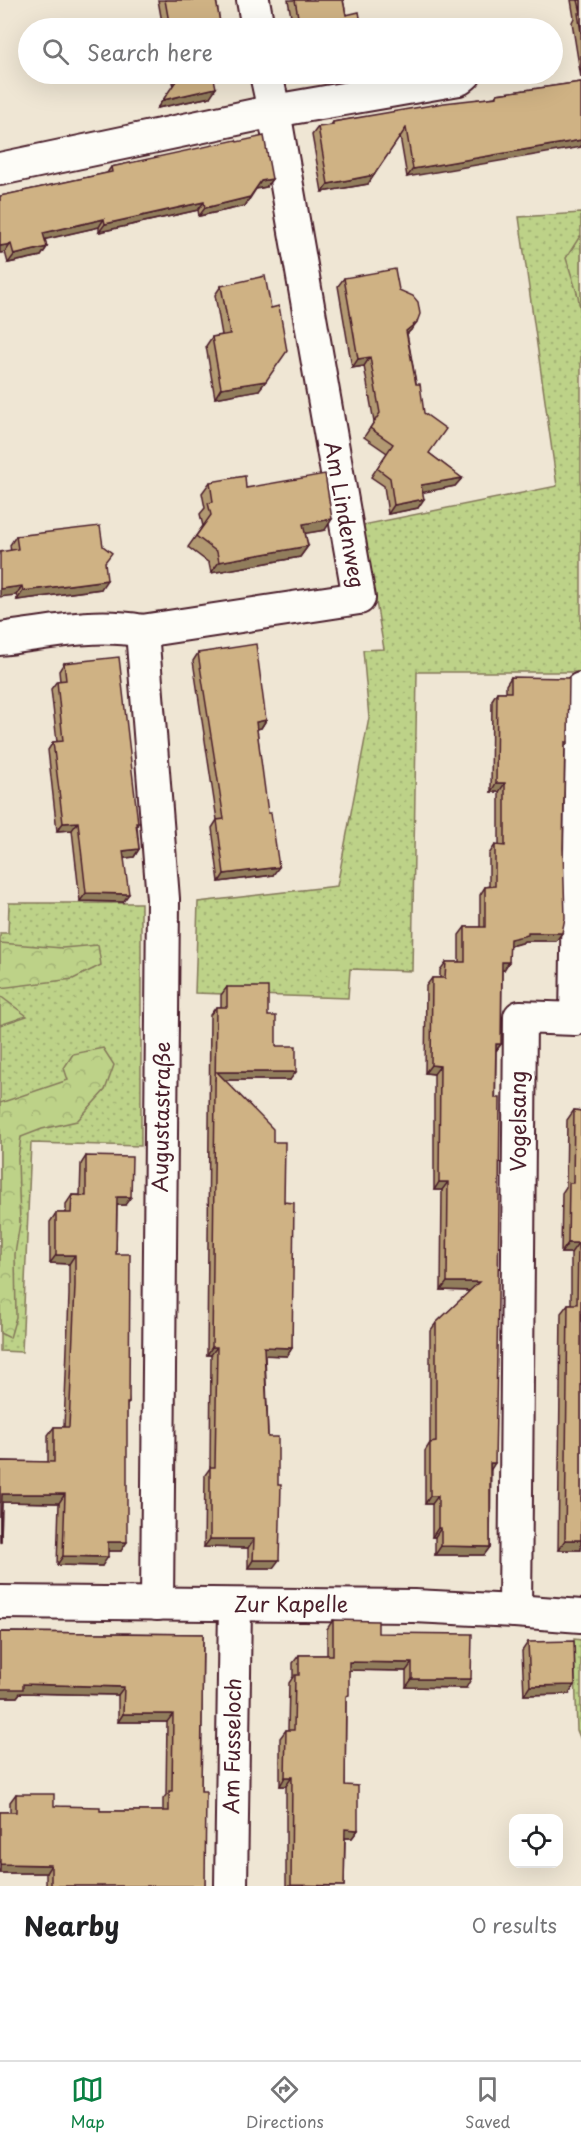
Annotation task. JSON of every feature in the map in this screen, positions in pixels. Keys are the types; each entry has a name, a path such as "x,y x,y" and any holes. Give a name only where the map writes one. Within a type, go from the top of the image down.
{"street":[{"path":"253,0 256,18"},
{"name":"Am Lindenweg","path":"0,639 92,627 119,627 142,631 359,598 269,84"},
{"path":"0,169 274,111 430,84"},
{"name":"Augustastraße","path":"142,631 163,899 157,1604"},
{"name":"Vogelsang","path":"515,1611 520,1017 576,1019 581,689"},
{"name":"Zur Kapelle","path":"0,1602 414,1606 581,1616"},
{"name":"Am Fusseloch","path":"231,1886 235,1605"}],"green space":[{"path":"581,213 581,672 417,672 412,971 350,969 348,998 195,993 198,902 337,886 369,718 363,650 384,649 363,525 557,486 519,217"},
{"path":"580,236 581,315 578,296 566,258"},
{"path":"9,903 141,903 141,1146 31,1143 22,1352 0,1351 0,933 8,933"},
{"path":"0,943 62,948 98,945 101,965 73,979 0,988"},
{"path":"0,996 27,1016 0,1025"},
{"path":"103,1048 114,1065 105,1090 77,1121 42,1129 21,1137 18,1159 20,1223 15,1254 16,1317 10,1338 0,1333 0,1103 68,1080 64,1068 73,1054"},
{"path":"574,1639 581,1640 581,1740 577,1730"}],"building":[{"path":"165,0 216,0 219,18 168,18"},
{"path":"295,0 343,0 346,15 359,12 360,18 298,18"},
{"path":"578,13 581,13 581,33"},
{"path":"581,82 581,140 413,169 406,128 374,175 328,184 318,127 333,125 333,122 444,103 497,97 497,94"},
{"path":"174,84 215,84 216,88 163,100"},
{"path":"264,136 272,179 261,181 250,197 205,208 204,202 105,224 104,219 43,233 47,247 14,255 11,244 0,246 0,196 112,172 111,167"},
{"path":"395,269 399,290 413,296 418,302 420,314 417,322 406,331 416,384 420,384 424,413 446,429 429,453 462,478 421,485 424,499 394,505 390,478 377,468 393,444 370,428 380,413 370,357 358,359 344,278"},
{"path":"265,276 271,308 279,306 287,351 266,381 221,388 212,337 230,334 221,286"},
{"path":"325,474 332,519 303,524 308,546 219,562 217,552 196,536 211,515 208,503 213,502 210,482 245,476 246,488"},
{"path":"100,526 103,546 112,553 105,562 107,580 23,591 22,586 0,589 0,552 18,549 16,536"},
{"path":"256,644 266,720 256,722 268,813 271,813 279,867 224,874 217,820 224,819 198,653"},
{"path":"119,657 139,849 123,851 129,894 86,893 78,822 63,823 53,742 63,741 57,681 66,680 64,663"},
{"path":"511,677 569,678 563,848 565,918 562,933 528,933 528,935 510,939 509,962 502,962 501,1044 496,1044 495,1098 500,1098 498,1298 495,1463 490,1463 490,1547 441,1546 441,1528 438,1528 438,1496 430,1496 430,1443 436,1442 436,1323 479,1282 447,1282 448,1182 439,1182 440,1066 431,1065 432,978 445,978 446,962 465,962 465,927 485,927 485,887 495,886 495,845 505,846 505,783 496,783 497,692 511,692"},
{"path":"227,987 268,987 268,1016 276,1016 276,1046 296,1046 296,1072 217,1072 273,1129 273,1142 285,1142 284,1202 294,1203 292,1348 264,1347 268,1437 278,1437 278,1485 281,1485 279,1560 253,1560 254,1539 210,1539 210,1467 215,1467 217,1347 212,1347 216,1007 227,1007"},
{"path":"574,1110 581,1111 581,1540 565,1540 568,1304 577,1304 578,1243 568,1243 569,1183 573,1183"},
{"path":"86,1156 132,1157 131,1197 117,1197 116,1254 130,1254 127,1542 108,1542 108,1557 63,1556 65,1494 2,1494 0,1541 0,1461 54,1462 54,1427 69,1427 75,1255 56,1255 56,1213 71,1213 72,1195 86,1196"},
{"path":"333,1620 378,1621 378,1633 472,1634 471,1679 412,1679 412,1663 349,1662 349,1695 346,1696 345,1785 358,1786 358,1830 345,1829 344,1886 291,1885 292,1777 285,1777 286,1730 294,1730 295,1675 299,1675 299,1655 333,1655"},
{"path":"0,1632 203,1634 201,1791 206,1791 205,1886 51,1886 51,1865 0,1864 0,1812 16,1812 16,1794 54,1794 54,1806 100,1807 100,1811 169,1811 169,1791 172,1791 173,1714 123,1714 124,1687 23,1684 23,1689 0,1689"},
{"path":"574,1641 575,1685 530,1686 528,1642"}]}
